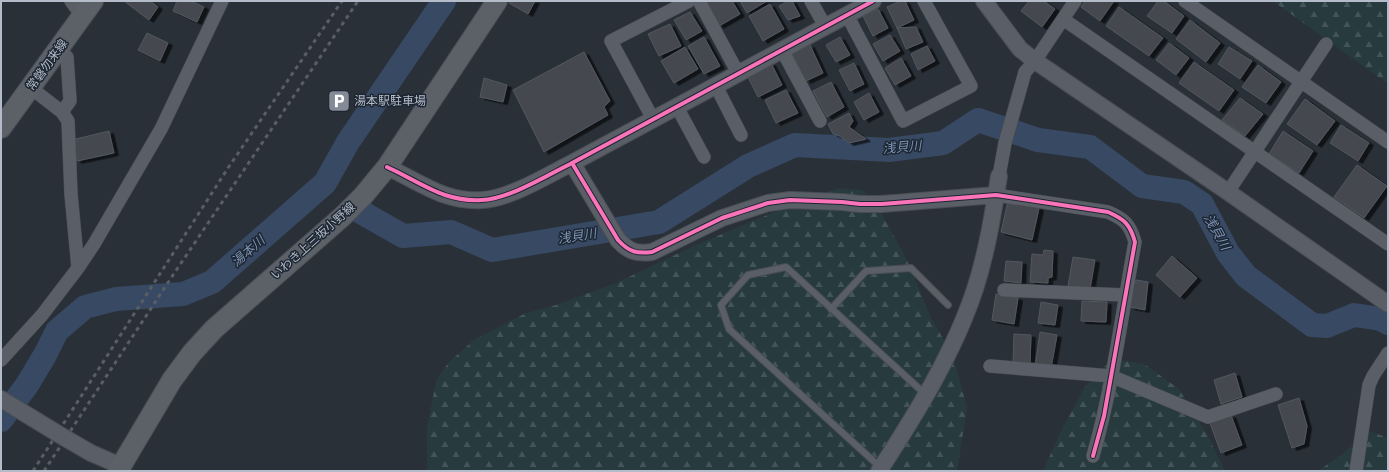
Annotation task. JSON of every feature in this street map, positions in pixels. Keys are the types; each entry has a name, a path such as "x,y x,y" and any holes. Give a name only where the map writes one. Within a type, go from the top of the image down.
{"main road":[{"name":"いわき上三坂小野線","path":"120,468 172,380 192,353 214,329 343,216 363,196 387,166 497,1"},
{"name":"常磐勿来線","path":"5,116 30,88 57,49 88,9"}],"street":[{"path":"71,1 88,9"},
{"path":"1,360 42,315 78,268 94,244 161,129 222,1"},
{"path":"653,120 611,41 688,1"},
{"path":"699,1 738,73"},
{"path":"811,1 825,26"},
{"path":"387,166 444,194 462,199 483,200 504,195 527,186 572,163 873,1"},
{"path":"847,15 904,121 971,86 924,1"},
{"path":"984,1 1020,49 1035,61 1228,192 1388,304"},
{"path":"880,469 926,395 945,360 975,289 986,247 1005,143 1025,72 1035,61 1075,1"},
{"path":"1185,1 1388,142"},
{"path":"1063,19 1388,244"},
{"path":"1228,192 1326,44"},
{"path":"57,49 67,57 70,101 62,112"},
{"path":"782,50 820,121"},
{"path":"716,86 742,135"},
{"path":"30,88 62,112 68,121 70,194 78,268"},
{"path":"676,107 704,157"},
{"path":"572,163 618,240 632,251 641,253 652,252 722,218 768,203 790,200 882,204 996,195 1108,212 1120,217 1127,223 1135,242 1104,416 1093,456"},
{"path":"1004,290 1125,295"},
{"path":"1356,471 1369,385 1388,353"},
{"path":"990,366 1111,376 1208,417 1276,394"},
{"path":"1,399 85,450 120,468"}],"lane":[{"path":"880,469 729,329 721,305 748,275 786,267 926,395"},
{"path":"831,309 866,271 911,268 948,305"}],"green space":[{"path":"1273,1 1388,1 1388,84"},
{"path":"840,188 862,190 878,207 908,262 930,316 953,356 967,408 957,471 427,471 427,428 436,381 448,363 474,340 524,314 556,305 616,283 696,245 791,205"},
{"path":"1112,359 1144,364 1179,389 1209,438 1225,471 1043,471 1060,433 1085,387"},
{"path":"1370,431 1388,438 1388,471 1318,471 1341,455"}],"building":[{"path":"124,1 150,1 158,7 149,20"},
{"path":"177,1 191,1 204,7 197,22 173,11"},
{"path":"511,1 535,1 528,14 509,3"},
{"path":"705,1 732,1 740,14 719,26"},
{"path":"740,1 767,1 747,13"},
{"path":"792,1 800,16 788,20 779,6"},
{"path":"901,1 905,1 914,20 897,28 887,7"},
{"path":"1029,1 1044,1 1055,9 1042,27 1021,11"},
{"path":"1085,1 1114,1 1100,21 1081,7"},
{"path":"1158,1 1164,1 1184,16 1172,33 1147,16"},
{"path":"770,4 784,29 763,41 749,16"},
{"path":"1119,7 1163,38 1149,56 1106,26"},
{"path":"878,9 888,28 873,36 863,16"},
{"path":"690,12 702,31 686,40 674,20"},
{"path":"1190,20 1220,43 1206,62 1176,39"},
{"path":"670,24 681,46 659,56 648,34"},
{"path":"916,27 923,42 906,49 897,28"},
{"path":"147,33 168,43 160,61 138,50"},
{"path":"890,35 900,51 883,61 873,44"},
{"path":"704,37 720,66 704,74 688,46"},
{"path":"840,37 850,55 836,62 826,45"},
{"path":"1169,43 1189,58 1176,75 1156,60"},
{"path":"810,45 823,73 806,81 792,54"},
{"path":"927,46 935,61 918,70 911,54"},
{"path":"685,47 698,69 674,83 661,61"},
{"path":"1229,47 1252,61 1240,79 1218,64"},
{"path":"584,52 610,101 604,107 608,115 544,152 513,90"},
{"path":"901,58 911,76 895,85 885,68"},
{"path":"1194,62 1234,90 1219,111 1179,83"},
{"path":"771,63 782,85 758,97 747,75"},
{"path":"854,63 864,84 850,91 839,70"},
{"path":"1258,65 1281,82 1266,103 1242,87"},
{"path":"484,78 507,85 503,102 480,97"},
{"path":"831,82 844,107 827,117 813,91"},
{"path":"786,90 798,113 776,123 765,100"},
{"path":"869,93 879,112 864,120 854,102"},
{"path":"1240,98 1263,114 1245,136 1222,120"},
{"path":"1305,99 1335,121 1317,145 1287,124"},
{"path":"849,113 853,121 849,127 866,139 849,143 840,136 833,134 828,124"},
{"path":"1341,125 1369,143 1358,161 1330,143"},
{"path":"109,131 114,153 77,161 72,140"},
{"path":"1283,131 1313,151 1299,173 1269,154"},
{"path":"1357,165 1387,186 1364,218 1334,197"},
{"path":"1008,201 1039,208 1032,240 1001,232"},
{"path":"1044,250 1053,251 1052,277 1048,278 1048,283 1030,282 1032,254 1043,255"},
{"path":"1172,256 1197,278 1180,297 1156,275"},
{"path":"1073,257 1095,260 1090,289 1068,286"},
{"path":"1006,261 1022,262 1021,283 1004,281"},
{"path":"1136,280 1148,282 1145,310 1130,307 1134,283"},
{"path":"996,294 1018,298 1014,324 992,320"},
{"path":"1082,301 1107,302 1106,322 1081,321"},
{"path":"1041,302 1058,305 1055,325 1038,323"},
{"path":"1040,332 1057,335 1051,368 1035,366"},
{"path":"1014,334 1031,335 1030,365 1013,365"},
{"path":"1235,373 1242,397 1221,404 1214,380"},
{"path":"1299,398 1307,426 1304,444 1292,448 1278,405"},
{"path":"1231,415 1242,445 1221,453 1210,423"}],"waterway":[{"name":"湯本川","path":"1,420 27,385 57,331 85,307 116,299 183,294 212,282 325,183 348,142 444,1"},
{"name":"浅貝川","path":"361,212 403,236 451,232 492,250 659,222 748,166 795,145 889,150 943,143 978,120 1038,140 1090,147 1142,186 1184,192 1202,204 1228,253 1246,276 1312,325 1327,326 1354,315 1381,319 1388,323"}],"railway":[{"path":"33,471 228,168 342,1"},
{"path":"44,471 173,275 358,1"}],"cycle path":[{"path":"387,167 431,189 454,198 468,200 493,199 528,186 873,1"},
{"path":"572,163 618,240 630,250 642,253 652,252 722,218 768,203 790,200 882,204 996,195 1108,212 1118,217 1126,223 1135,242 1104,416 1093,456"}],"place":[{"name":"湯本駅駐車場","path":"339,101"}]}
